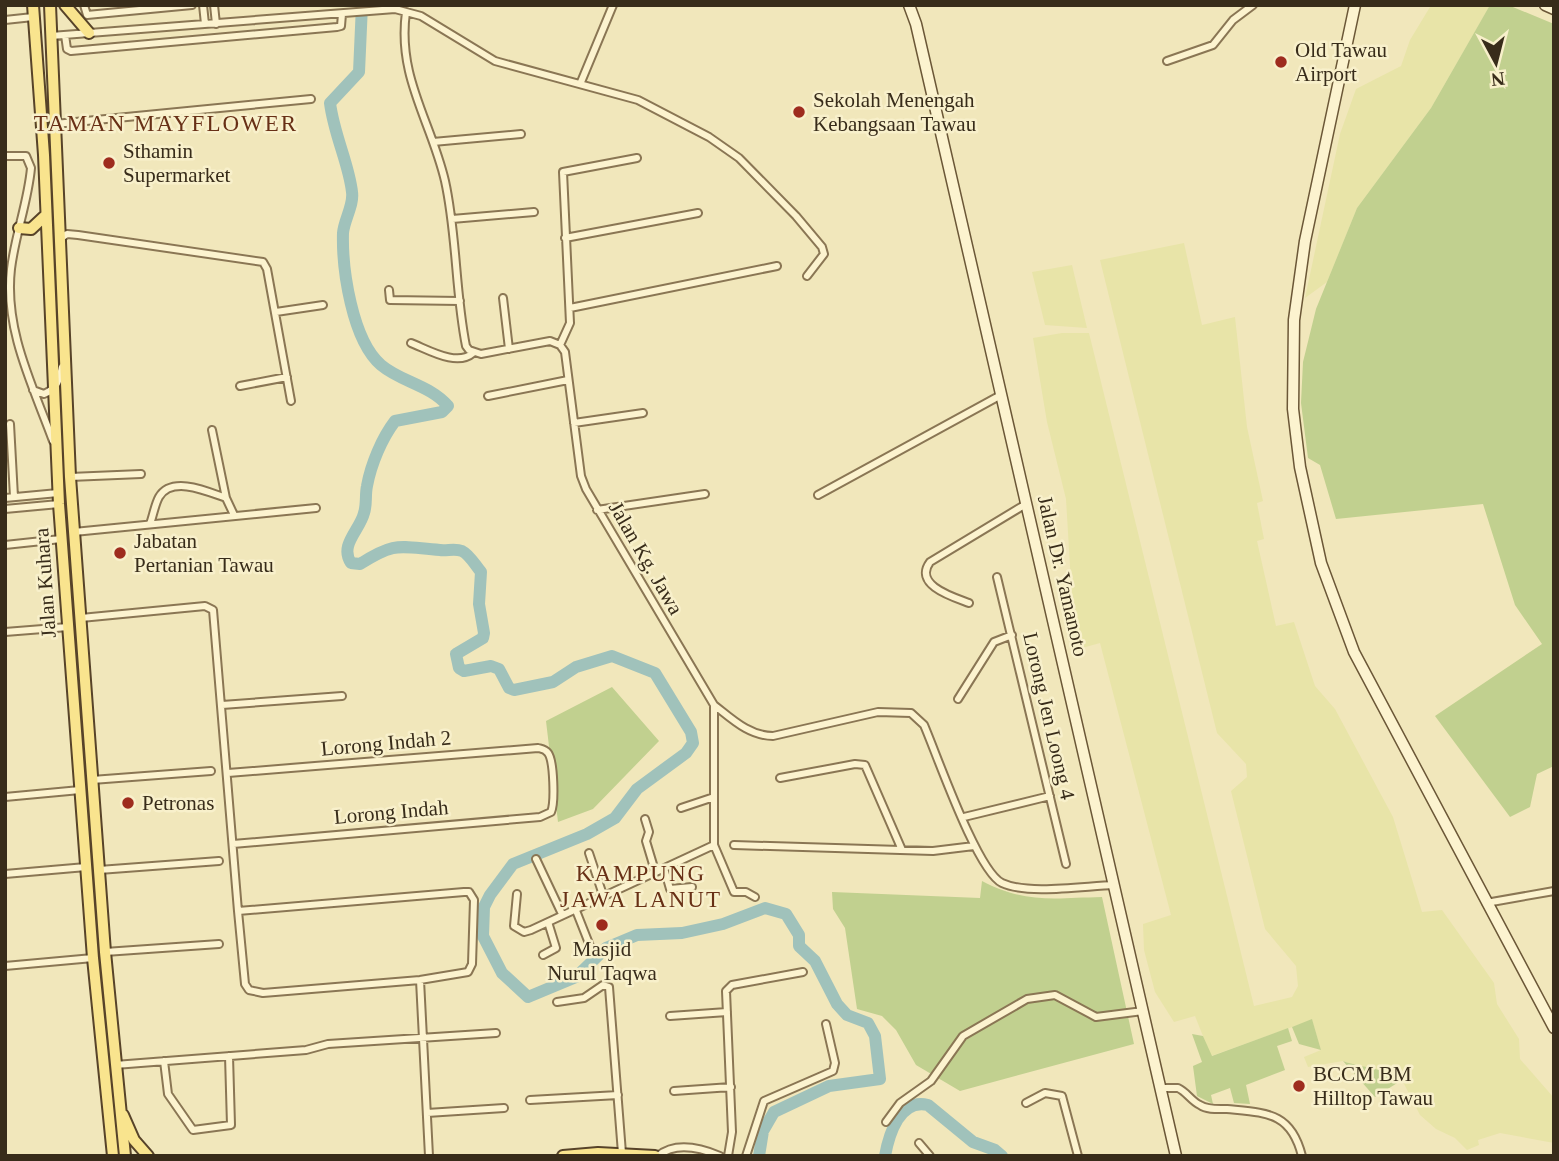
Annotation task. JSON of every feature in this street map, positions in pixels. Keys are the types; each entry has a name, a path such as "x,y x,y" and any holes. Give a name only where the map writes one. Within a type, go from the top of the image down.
{"main road":[{"name":"Jalan Kuhara","path":"50,5 70,477 114,1065 125,1156"},
{"path":"65,5 87,33"},
{"name":"Jalan Kuhara","path":"33,11 61,539 93,958 113,1156"},
{"path":"38,74 43,70 45,39 51,36"},
{"path":"19,228 31,229 45,216"},
{"path":"117,1099 134,1140 148,1156"},
{"path":"563,1156 622,1153 656,1156"}],"street":[{"path":"84,5 88,15 192,5"},
{"path":"203,5 205,24"},
{"path":"214,5 216,24"},
{"path":"581,82 613,5"},
{"name":"Jalan Dr. Yamanoto","path":"909,5 916,24 1161,1088 1172,1155"},
{"path":"1167,61 1213,45 1233,20 1253,5"},
{"path":"1545,5 1554,9"},
{"path":"1355,6 1298,283 1292,345 1295,435 1321,564 1337,612 1378,701 1554,1028"},
{"path":"51,36 342,14 396,7 421,16 495,61 581,82 638,100 709,137 739,158 822,247 824,254 807,276"},
{"path":"5,20 33,11"},
{"path":"406,12 403,33 405,62 433,142 452,219 466,346 474,353"},
{"path":"65,35 69,50 87,50 337,27 341,26 342,14"},
{"path":"260,20 261,34"},
{"path":"87,33 87,50"},
{"path":"55,124 311,99"},
{"path":"433,142 521,134"},
{"path":"5,156 19,155 30,161 31,176 13,252 8,300 16,340 56,450"},
{"path":"411,343 445,357 461,358 474,353 550,341 560,345 569,331 570,309 563,172 637,158"},
{"path":"452,219 534,212"},
{"path":"565,238 698,213"},
{"path":"59,240 64,234 78,235 259,260 268,269 291,401"},
{"path":"5,253 13,252"},
{"path":"570,309 777,266"},
{"path":"389,289 390,300 460,301"},
{"path":"503,298 509,349"},
{"path":"276,312 323,305"},
{"name":"Jalan Kg. Jawa","path":"560,345 565,352 582,476 597,510 714,705 747,729 762,736 773,736 878,712 911,713 925,725 974,846 994,878 1009,886 1114,885"},
{"path":"33,390 44,394 59,383 64,355"},
{"path":"240,386 287,377"},
{"path":"488,396 569,380"},
{"path":"818,495 1001,394"},
{"path":"574,423 643,413"},
{"path":"10,424 14,497"},
{"path":"212,430 226,498 234,515"},
{"path":"70,477 141,474"},
{"path":"150,524 159,497 166,489 197,488 226,498"},
{"path":"597,510 705,494"},
{"path":"5,498 59,499"},
{"path":"5,509 59,499"},
{"path":"969,603 934,588 926,575 926,567 1026,504"},
{"path":"74,532 316,508"},
{"path":"5,545 61,539"},
{"name":"Lorong Jen Loong 4","path":"997,577 1066,864"},
{"path":"81,618 209,607 214,615 238,911 245,984 255,993 420,980 464,974 471,968 474,900 470,892 238,911"},
{"path":"5,632 68,627"},
{"path":"958,699 994,642 1012,635"},
{"path":"222,705 342,696"},
{"path":"714,705 714,845 734,892 746,892 755,897"},
{"name":"Lorong Indah 2","path":"228,773 537,748 546,751 550,758 554,800 551,812"},
{"path":"780,778 856,764 865,765 902,850"},
{"path":"92,780 211,771"},
{"path":"5,796 80,790"},
{"path":"964,817 1050,796"},
{"path":"681,808 714,797"},
{"name":"Lorong Indah","path":"233,844 540,817 551,812"},
{"path":"645,820 649,832 646,841 655,871"},
{"path":"517,894 514,921 518,930 531,930 714,845"},
{"path":"734,845 902,850 974,846"},
{"path":"589,853 603,895"},
{"path":"536,859 562,914"},
{"path":"99,870 219,861"},
{"path":"5,874 86,867"},
{"path":"664,868 670,889 692,887"},
{"path":"1486,903 1554,891"},
{"path":"575,908 590,946"},
{"path":"543,955 555,948 548,922"},
{"path":"105,951 219,944"},
{"path":"5,966 93,958"},
{"path":"729,1156 732,1132 728,988 803,972"},
{"path":"420,980 429,1156"},
{"path":"558,1002 584,998 603,985 609,987 622,1153"},
{"path":"886,1122 900,1102 931,1081 963,1036 1027,999 1055,995 1096,1017 1143,1011"},
{"path":"670,1016 727,1012"},
{"path":"746,1156 764,1101 833,1071 835,1063 827,1024"},
{"path":"114,1065 496,1033"},
{"path":"164,1061 169,1094 193,1130 231,1125 229,1056"},
{"path":"674,1091 731,1087"},
{"path":"1161,1088 1178,1088 1199,1105 1209,1108 1257,1112 1286,1122 1297,1136 1302,1156"},
{"path":"1026,1102 1045,1093 1062,1096 1078,1156"},
{"path":"530,1100 618,1095"},
{"path":"427,1113 504,1108"},
{"path":"919,1143 930,1156"},
{"path":"656,1156 665,1150 687,1147 720,1156"}],"shaded area":[{"path":"1430,7 1489,7 1431,108 1357,208 1327,282 1305,298 1340,134 1356,89 1401,66 1410,40"},
{"path":"1184,243 1202,325 1235,317 1247,427 1263,501 1257,503 1264,539 1257,541 1276,626 1294,622 1315,686 1335,709 1393,817 1422,912 1442,910 1494,983 1497,1004 1519,1039 1520,1059 1554,1098 1554,1143 1500,1133 1478,1140 1479,1145 1467,1150 1455,1138 1436,1129 1420,1115 1402,1080 1389,1070 1362,1068 1343,1061 1308,1067 1304,1057 1321,1050 1312,1020 1211,1056 1195,1016 1174,1022 1155,992 1144,950 1143,924 1171,915 1100,643 1075,650 1066,499 1047,422 1033,338 1062,333 1089,333 1254,1006 1292,997 1298,986 1296,966 1265,929 1231,791 1247,777 1246,764 1217,733 1100,260"},
{"path":"1072,265 1087,328 1045,325 1032,272"}],"green space":[{"path":"1490,5 1508,5 1554,24 1554,766 1537,774 1530,807 1510,817 1435,716 1542,644 1515,605 1483,504 1336,519 1320,465 1308,458 1301,403 1303,362 1316,309 1357,208 1431,108"},
{"path":"612,687 659,741 593,809 558,822 546,721"},
{"path":"982,881 1013,893 1040,898 1102,897 1134,1044 960,1091 916,1065 896,1030 882,1016 857,1009 845,928 833,909 832,892 980,898"},
{"path":"1312,1019 1321,1050 1299,1044 1292,1027"},
{"path":"1288,1028 1292,1041 1277,1046 1285,1070 1246,1085 1250,1104 1234,1103 1230,1088 1211,1095 1213,1104 1197,1096 1193,1066 1202,1062 1192,1034 1203,1036 1212,1056"},
{"path":"1343,1061 1381,1070 1402,1080 1375,1097"}],"waterway":[{"path":"362,5 359,72 330,103 352,192 352,202 343,233 344,265 351,303 363,339 381,365 433,393 448,406 442,412 395,421 390,428 371,469 365,510 349,544 348,556 351,563 360,564 398,547 457,550 465,553 481,572 479,604 484,633 483,638 456,654 459,668 464,671 491,666 499,669 509,688 514,690 553,682 576,667 612,656 655,673 691,732 693,743 686,753 637,789 615,818 587,834 513,864 484,907 483,936 502,973 528,997 576,977 606,948 637,935 682,933 723,924 765,908 786,914 799,935 799,946 815,961 837,1004 847,1015 868,1023 875,1036 880,1079 829,1086 774,1112 763,1131 759,1156"},
{"path":"885,1156 893,1128 903,1112 918,1104 928,1105 973,1142 995,1150 1002,1156"}],"place":[{"name":"Old Tawau Airport","path":"1281,62"},
{"name":"Sekolah Menengah Kebangsaan Tawau","path":"799,112"},
{"name":"Sthamin Supermarket","path":"109,163"},
{"name":"Jabatan Pertanian Tawau","path":"120,553"},
{"name":"Petronas","path":"128,803"},
{"name":"Masjid Nurul Taqwa","path":"602,925"},
{"name":"BCCM BM Hilltop Tawau","path":"1299,1086"}],"district":[{"name":"TAMAN MAYFLOWER","path":"166,123"},
{"name":"KAMPUNG JAWA LANUT","path":"641,886"}]}
